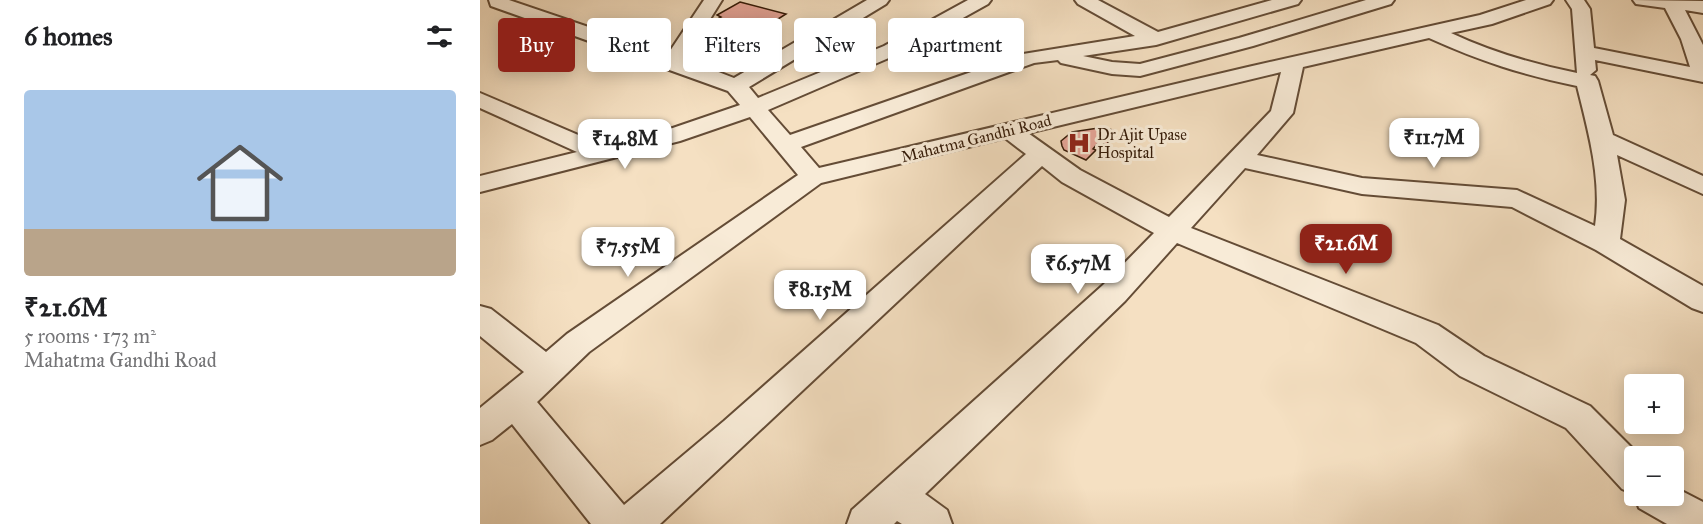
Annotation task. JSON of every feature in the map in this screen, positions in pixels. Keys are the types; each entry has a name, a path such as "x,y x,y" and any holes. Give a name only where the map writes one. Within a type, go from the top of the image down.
{"street":[{"path":"736,86 880,0"},
{"path":"480,184 672,136 756,107 891,50 982,0"},
{"path":"1083,0 1156,39"},
{"path":"1048,56 1112,68 1140,70 1246,42 1385,0"},
{"name":"Mahatma Gandhi Road","path":"480,429 578,343 813,177 1485,20 1544,0"},
{"path":"1575,0 1581,9 1587,81 1602,139 1612,200 1606,243"},
{"path":"1643,0 1703,7"},
{"path":"673,62 709,1"},
{"path":"786,144 1030,58 1156,39 1274,2"},
{"path":"493,4 673,62 736,86 813,177"},
{"path":"1672,4 1690,39 1703,76"},
{"path":"1431,32 1485,56 1535,71 1587,81"},
{"path":"1585,52 1703,76"},
{"path":"866,524 1114,293 1240,159 1282,113 1294,63"},
{"path":"480,100 602,154"},
{"path":"1009,130 1071,176 1173,231 1427,334 1472,366 1578,417 1624,465"},
{"path":"1602,139 1703,186"},
{"path":"631,524 736,432 1041,154"},
{"path":"1240,159 1362,186 1517,199 1606,243 1703,300"},
{"path":"480,318 546,371"},
{"path":"514,401 615,524"},
{"path":"896,496 933,524"},
{"path":"1672,506 1703,523"}],"building":[{"path":"740,2 786,14 780,18 719,18 721,17 717,15"},
{"path":"1105,127 1117,132 1106,145 1099,142 1093,149 1096,150 1086,160 1064,150 1062,146 1061,141 1072,132"}],"place":[{"name":"Dr Ajit Upase Hospital","path":"1079,143"}]}
